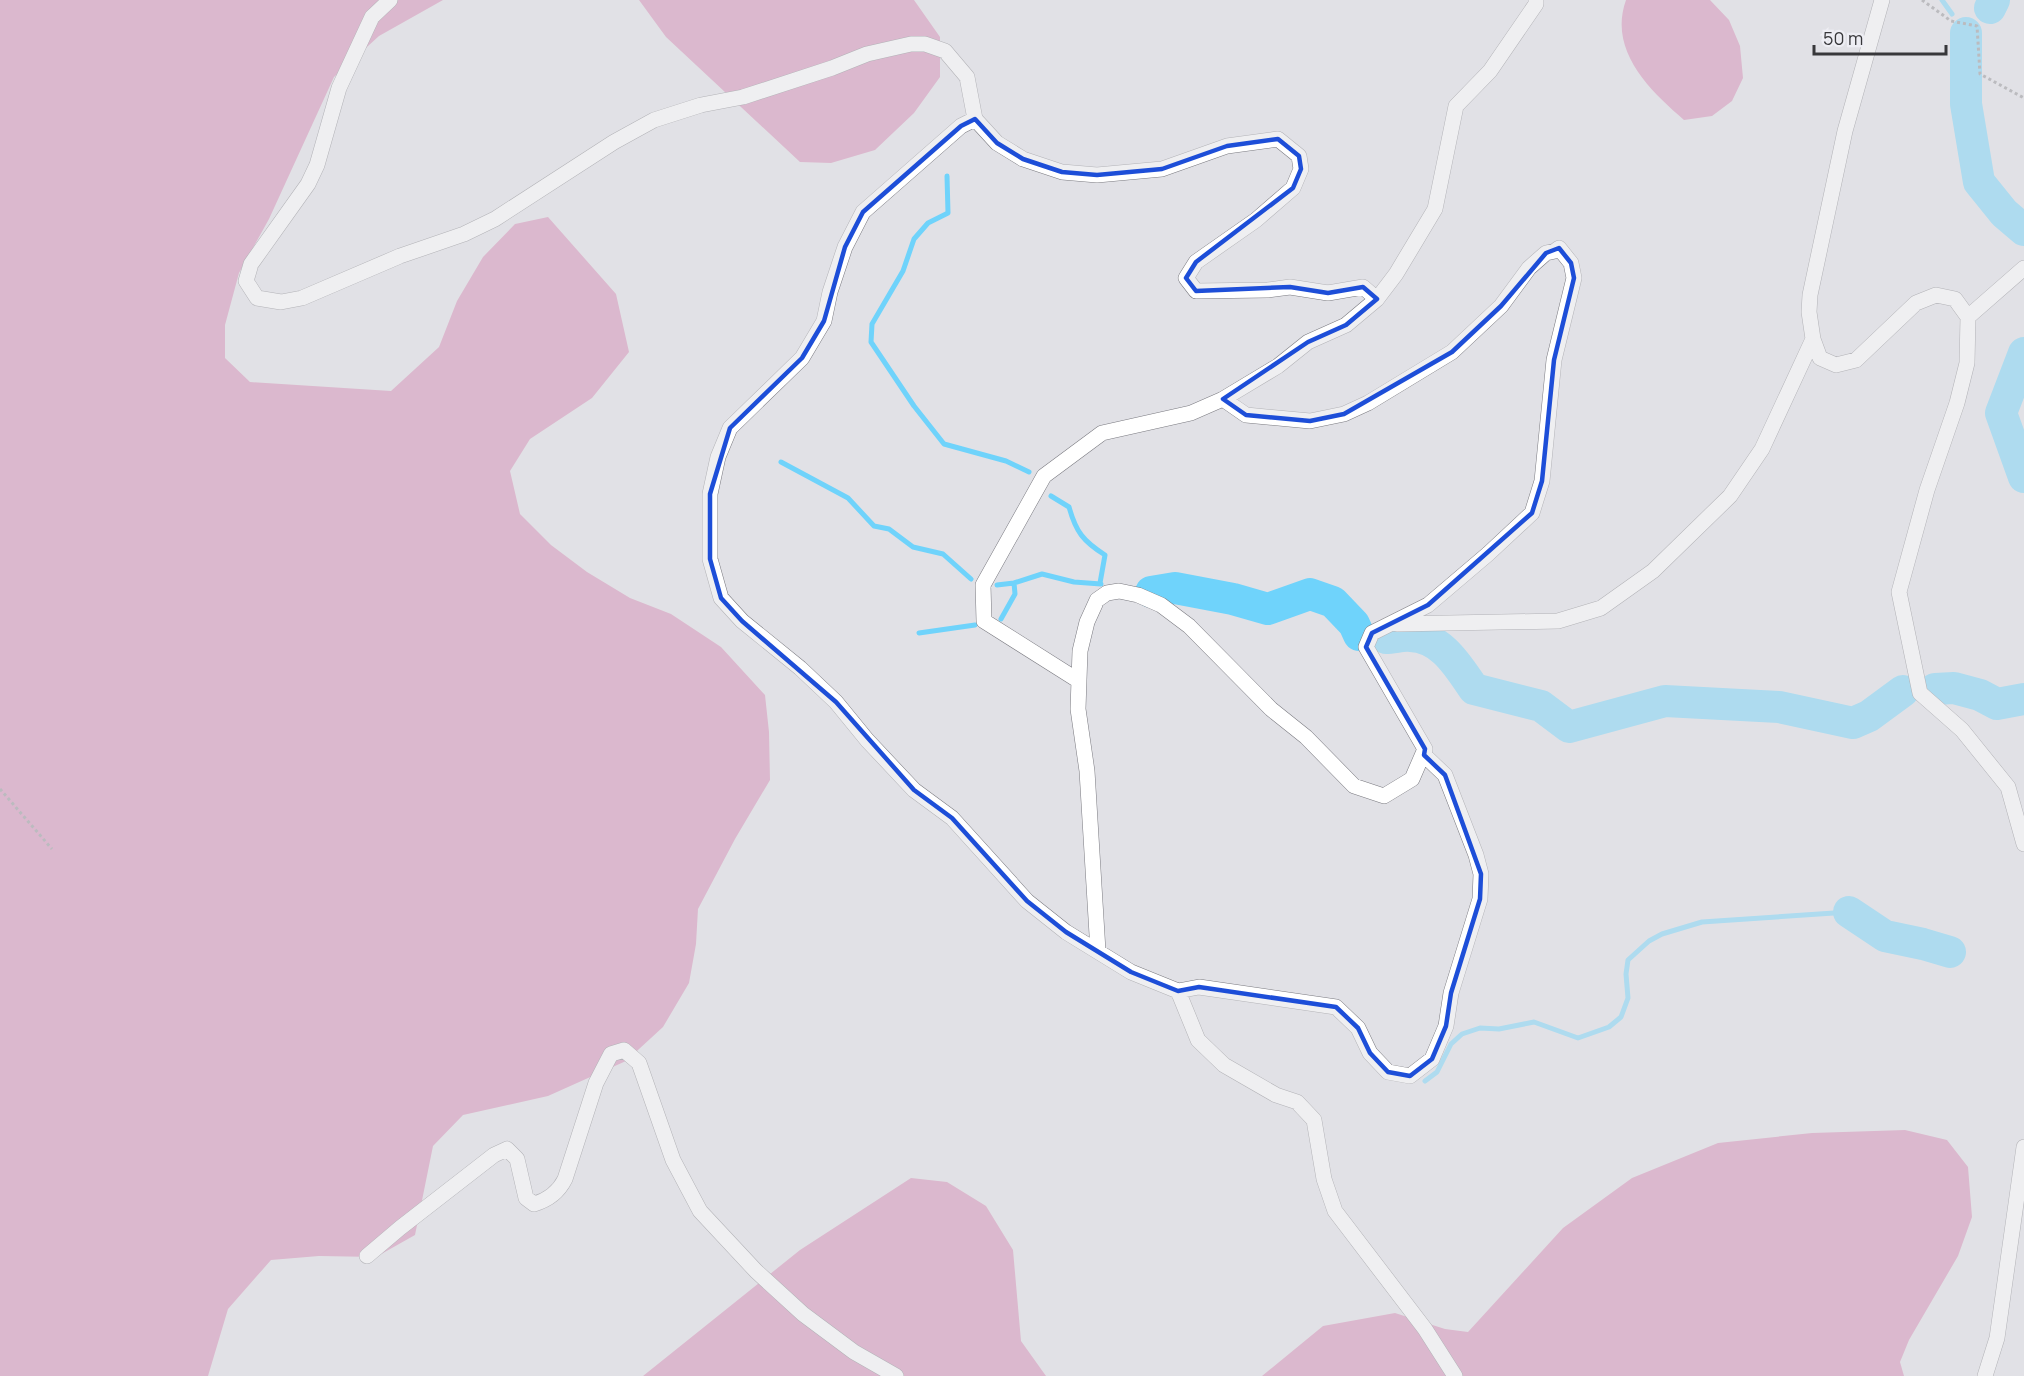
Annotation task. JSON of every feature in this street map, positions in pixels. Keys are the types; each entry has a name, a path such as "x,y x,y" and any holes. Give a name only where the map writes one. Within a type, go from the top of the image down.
{"street":[{"path":"390,0 372,17 339,88 317,165 308,184 251,264 246,281 257,298 281,302 302,298 400,256 464,234 495,219 614,142 654,120 701,105 743,97 867,54 911,44 925,44 945,51 967,77 975,119 997,143 1023,159 1062,172 1097,175 1162,169 1227,146 1278,139 1299,156 1300,170 1293,188 1256,220 1196,262 1186,278 1196,291 1268,290 1290,287 1328,293 1363,287 1377,299"},
{"path":"1079,681 984,621 983,585 1044,476 1101,433 1191,413 1223,399 1278,366 1308,342 1346,325 1377,299 1396,274 1435,209 1456,106 1490,71 1536,4 1536,0"},
{"path":"1882,0 1845,131 1812,284 1809,312 1813,339 1820,358 1836,365 1856,360 1916,303 1936,295 1955,299 1968,317 1967,363 1957,403 1927,490 1899,592 1920,693 1962,730 2008,787 2024,844"},
{"path":"975,119 961,126 863,212 845,247 830,292 824,321 802,358 730,428 718,458 710,494 710,559 721,598 742,621 800,668 836,702 867,740 914,790 951,818 1026,901 1066,932 1131,972 1178,991 1199,987 1336,1007 1358,1028 1370,1053 1388,1072 1410,1076 1432,1059 1446,1026 1451,993 1480,899 1481,874 1445,775 1424,755 1425,749 1366,647 1372,633 1428,605 1532,513 1542,482 1554,360 1574,278 1571,263 1559,248 1546,253 1529,268 1501,306 1452,352 1368,403 1344,414 1310,421 1246,415 1223,399"},
{"path":"1968,317 2024,268"},
{"path":"1391,624 1558,621 1601,608 1653,571 1730,496 1762,449 1813,339"},
{"path":"1098,951 1087,771 1078,709 1080,651 1087,622 1097,600 1107,593 1119,591 1138,595 1161,605 1189,626 1271,709 1306,737 1354,786 1384,796 1412,779 1425,749"},
{"path":"1178,991 1198,1040 1224,1065 1276,1095 1297,1102 1314,1120 1324,1179 1335,1210 1425,1329 1455,1376"},
{"path":"367,1256 494,1155 507,1149 517,1159 526,1198 534,1204 546,1200 560,1188 565,1179 597,1083 611,1054 624,1050 639,1064 673,1160 700,1210 756,1271 803,1314 854,1352 896,1376"},
{"path":"1985,1376 1997,1338 2024,1147"}],"path":[{"path":"1922,0 1951,21 1977,26 1980,74 2024,98"},
{"path":"0,789 52,849"}],"highlighted area":[{"path":"975,119 997,143 1023,159 1062,172 1097,175 1162,169 1227,146 1278,139 1299,156 1301,169 1293,188 1196,262 1186,278 1196,291 1290,287 1328,293 1363,287 1377,299 1346,325 1308,342 1223,399 1246,415 1310,421 1344,414 1452,352 1501,306 1546,253 1559,248 1571,263 1574,278 1554,360 1542,481 1532,513 1428,605 1372,633 1366,647 1425,749 1424,755 1445,775 1481,874 1480,899 1451,993 1446,1026 1432,1059 1410,1076 1388,1072 1370,1053 1358,1028 1336,1007 1199,987 1178,991 1131,972 1066,932 1027,901 952,818 914,790 836,702 742,621 721,598 710,559 710,494 730,428 802,358 824,321 845,247 863,212 961,126"}],"shaded area":[{"path":"0,0 443,0 379,36 334,77 269,219 239,273 225,325 225,358 250,382 391,391 439,347 457,301 483,257 515,224 548,217 616,294 629,352 592,398 530,439 510,471 520,514 551,545 587,572 630,598 671,614 721,647 765,695 769,732 770,780 735,839 698,909 696,944 689,983 663,1027 626,1061 548,1096 463,1115 433,1146 415,1235 376,1257 319,1256 271,1260 228,1309 208,1376 0,1376"},
{"path":"639,0 914,0 940,37 940,77 914,113 875,150 831,163 800,162 666,37"},
{"path":"1626,0 1710,0 1729,20 1740,46 1743,78 1732,101 1712,116 1684,120 1658,96 1635,68 1627,52 1622,18"},
{"path":"1905,1130 1947,1140 1968,1167 1972,1217 1958,1256 1909,1340 1900,1362 1904,1376 1262,1376 1323,1326 1395,1313 1445,1329 1468,1332 1563,1228 1632,1178 1718,1143 1812,1133"},
{"path":"911,1178 947,1182 986,1206 1013,1250 1021,1341 1046,1376 643,1376 800,1250"}],"waterway":[{"path":"1942,0 1952,14"},
{"path":"1990,8 1994,0"},
{"path":"1966,33 1966,104 1979,182 2004,213 2024,230"},
{"path":"947,176 948,213 928,223 914,239 903,271 872,324 871,342 914,406 944,444 1006,461 1029,472"},
{"path":"2024,353 2001,413 2024,477"},
{"path":"781,462 848,498 874,526 889,529 913,547 943,554 971,579"},
{"path":"1051,496 1069,507 1081,535 1105,555 1100,583"},
{"path":"997,585 1014,583 1042,574 1074,582 1101,584"},
{"path":"1001,619 1015,594 1014,583"},
{"path":"1151,592 1175,588 1233,599 1268,609 1310,594 1333,602 1354,624 1359,635"},
{"path":"919,633 975,625"},
{"path":"1386,638 1410,636 1431,641 1448,654 1474,689 1541,706 1569,727 1665,701 1779,707 1853,723 1869,716 1903,691"},
{"path":"1935,689 1954,688 1980,695 1997,704 2024,699"},
{"path":"1425,1081 1437,1072 1451,1044 1462,1034 1480,1028 1499,1029 1534,1022 1578,1038 1609,1027 1621,1017 1628,998 1626,974 1628,960 1649,941 1662,934 1702,922 1849,912"},
{"path":"1849,912 1885,936 1950,952"}]}
